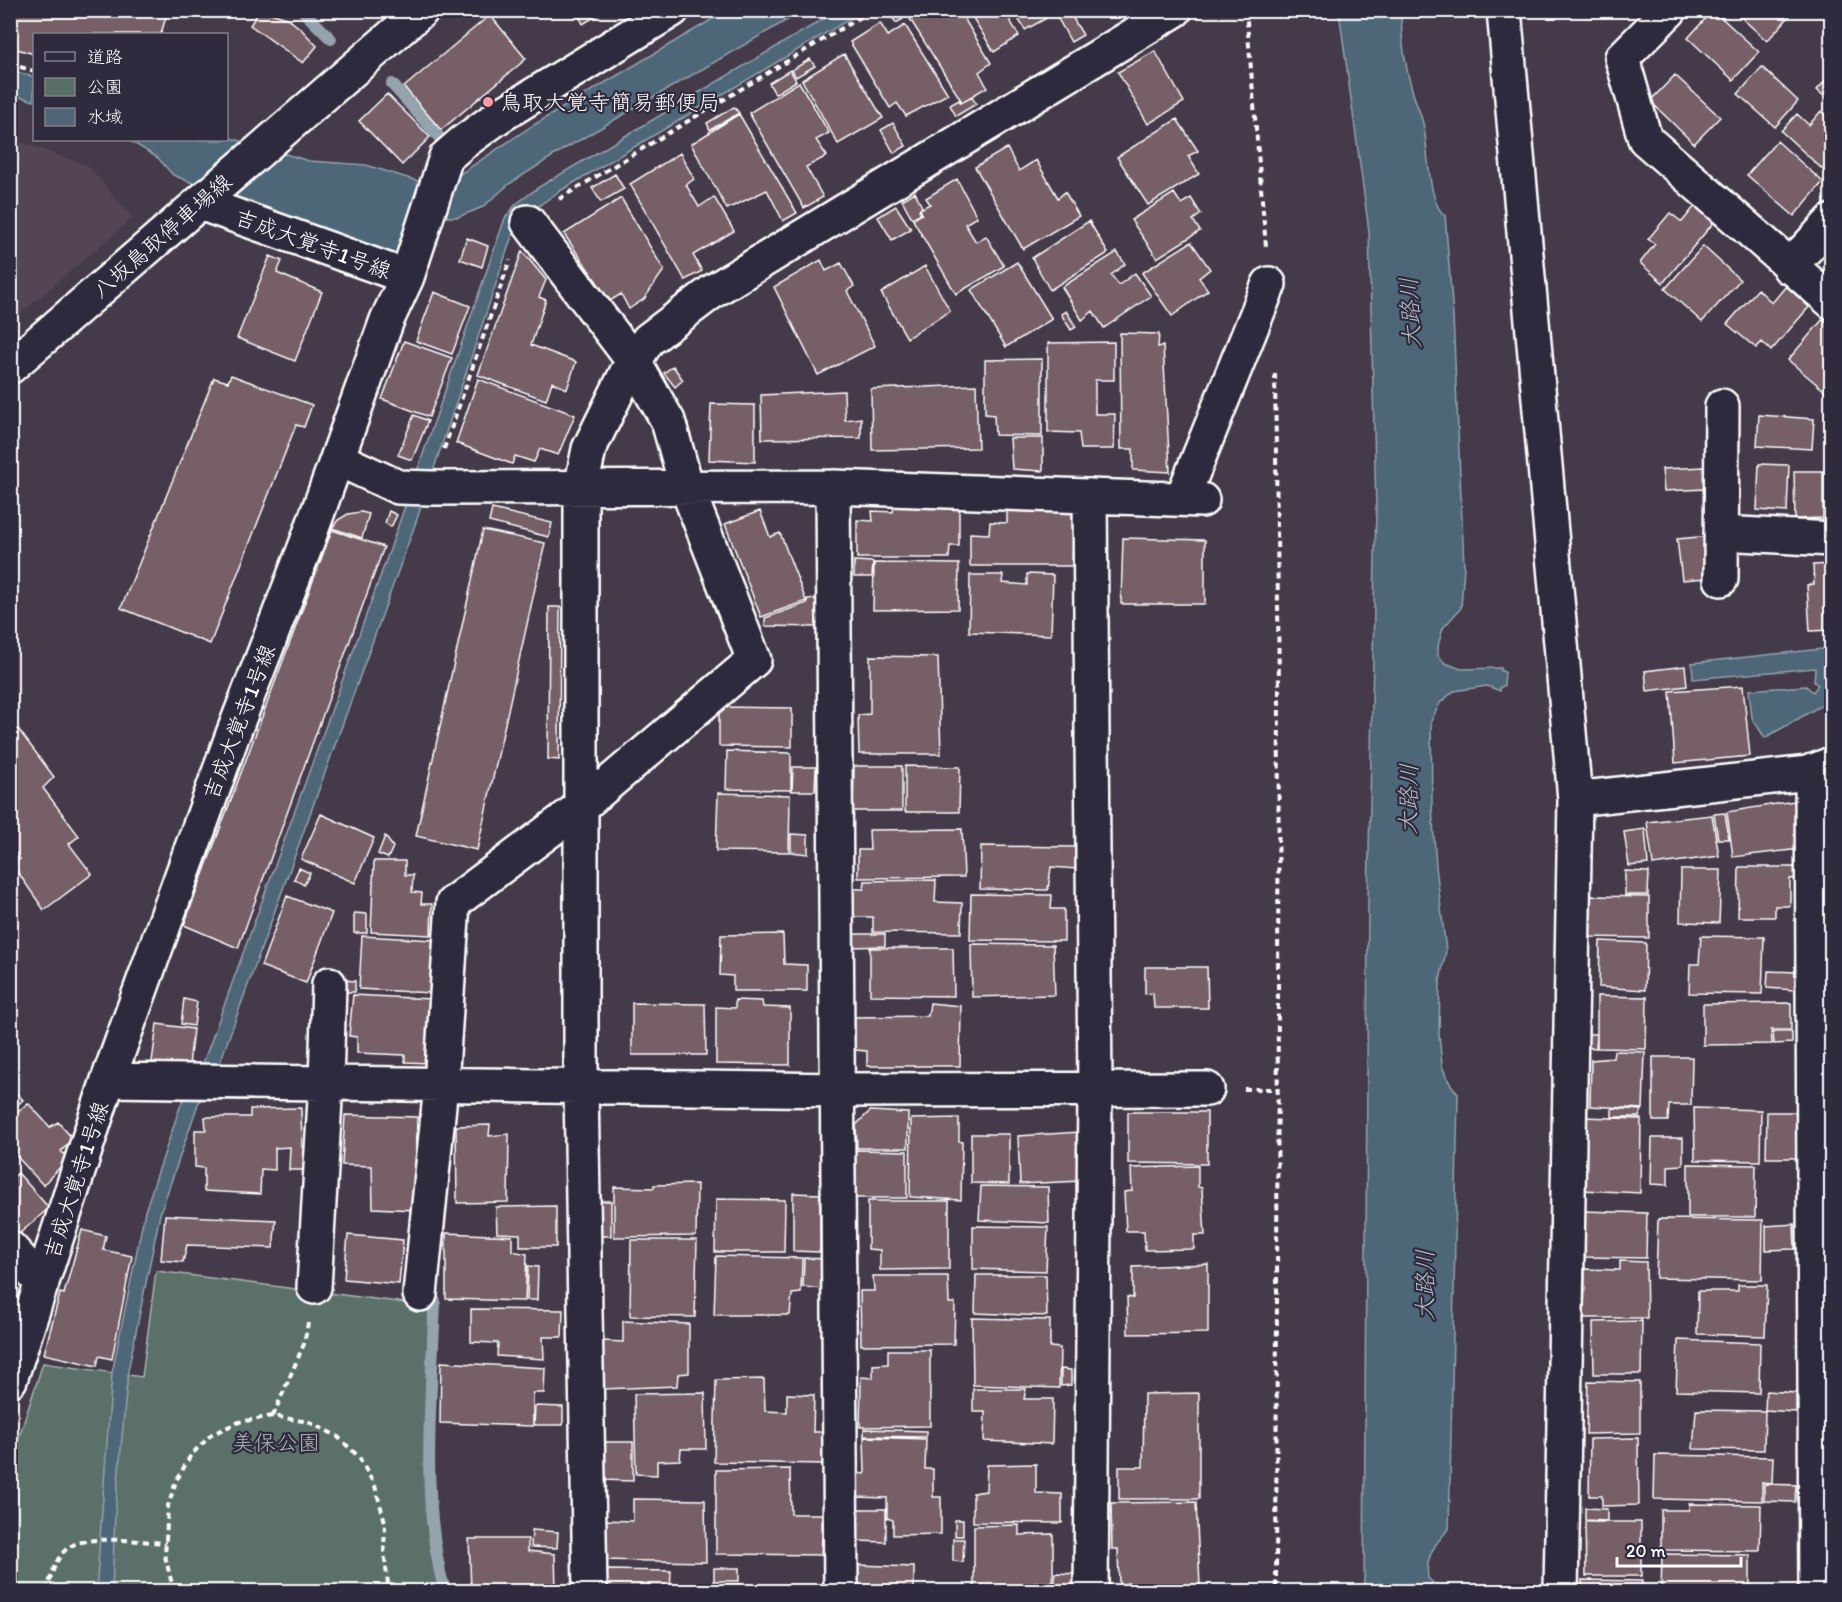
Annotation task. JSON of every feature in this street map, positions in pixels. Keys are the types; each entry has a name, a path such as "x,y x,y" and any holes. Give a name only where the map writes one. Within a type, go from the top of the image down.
{"street":[{"name":"八坂鳥取停車場線","path":"10,367 422,10"},
{"path":"407,277 446,157 498,117 672,10"},
{"path":"590,1592 581,1086 580,488 589,449 634,362 648,340 713,291 1175,10"},
{"path":"1504,10 1575,799 1561,1592"},
{"path":"1670,10 1622,58 1645,139 1789,267 1832,302"},
{"name":"吉成大覚寺1号線","path":"10,1380 108,1080 233,734 338,459 387,320 407,277 207,196"},
{"path":"1789,267 1832,221"},
{"path":"420,1294 441,1085 453,903 582,806 754,660 687,488 668,421 634,362 528,222"},
{"path":"338,459 398,486 431,488 833,487 1192,500 1269,284"},
{"path":"1721,579 1722,406"},
{"path":"833,487 840,1592"},
{"path":"1090,496 1095,1089 1091,1592"},
{"path":"1721,533 1832,539"},
{"path":"1575,799 1822,768 1824,1499 1816,1592"},
{"path":"314,1287 326,1083 329,984"},
{"path":"108,1080 838,1090 1207,1089"},
{"path":"10,1248 42,1283"}],"path":[{"path":"431,488 521,227 537,212 872,10"},
{"path":"1246,10 1269,284"},
{"path":"10,64 33,71"},
{"path":"1275,371 1279,686 1276,1592"},
{"path":"273,1416 304,1344 314,1287"},
{"path":"174,1592 165,1556 168,1506 176,1481 190,1455 212,1434 239,1422 273,1416 309,1422 337,1436 359,1456 375,1486 386,1522 384,1551 389,1592"},
{"path":"47,1592 52,1569 62,1554 73,1545 89,1540 166,1544"}],"shaded area":[{"path":"10,138 88,166 133,218 11,322"}],"green space":[{"name":"美保公園","path":"156,1271 429,1306 425,1486 433,1557 440,1591 11,1592 11,1462 43,1363 142,1377"}],"water":[{"path":"726,11 803,11 564,149 509,184 483,207 458,217 446,217 396,254 257,209 173,175 158,158 131,141 228,141 228,137 309,161 366,165 417,181 460,174 532,126"},
{"path":"837,11 863,11 560,191 530,212 514,230 417,519 219,1065 198,1104 160,1214 128,1371 115,1515 112,1591 96,1592 112,1373 145,1211 181,1104 202,1066 388,555 505,218 516,204 539,187"},
{"name":"大路川","path":"1339,11 1401,11 1406,62 1423,124 1432,188 1439,209 1445,215 1453,316 1464,566 1461,608 1443,628 1438,656 1445,663 1461,669 1501,668 1501,671 1505,672 1504,686 1500,687 1500,691 1487,686 1454,691 1440,703 1431,721 1432,806 1446,951 1440,980 1439,1034 1442,1066 1449,1082 1458,1094 1449,1529 1432,1551 1427,1570 1428,1578 1436,1586 1449,1591 1364,1591 1368,901 1376,509 1369,231"},
{"path":"11,70 33,77 33,101 11,94"},
{"path":"1831,648 1831,695 1829,694 1825,700 1827,702 1765,738 1752,718 1749,690 1806,686 1813,692 1818,685 1814,682 1815,668 1693,679 1692,663"}],"building":[{"path":"10,10 168,10 161,33 33,33 33,54 10,47"},
{"path":"260,10 287,18 317,46 303,63 250,25"},
{"path":"576,10 606,10 583,24"},
{"path":"897,10 903,19 896,23 889,12"},
{"path":"923,10 959,10 991,63 979,72 987,87 962,102 910,19"},
{"path":"968,10 1004,10 1019,36 994,52"},
{"path":"1013,10 1061,10 1025,30"},
{"path":"1068,10 1083,35 1071,42 1056,15"},
{"path":"1713,10 1759,52 1733,80 1688,38"},
{"path":"1733,10 1795,10 1767,41"},
{"path":"490,15 526,59 441,130 404,87"},
{"path":"880,23 888,36 905,25 948,94 906,116 897,103 890,108 850,42"},
{"path":"1155,51 1184,102 1148,124 1118,72"},
{"path":"844,54 883,118 838,144 802,80"},
{"path":"810,59 815,66 796,77 792,70"},
{"path":"1762,67 1798,101 1775,127 1738,94"},
{"path":"790,70 796,81 775,94 769,83"},
{"path":"1832,73 1832,103 1817,90"},
{"path":"1675,75 1720,117 1694,144 1650,101"},
{"path":"799,82 829,133 816,140 827,156 806,167 823,197 804,208 749,113"},
{"path":"387,94 430,137 402,165 359,121"},
{"path":"972,97 976,104 956,116 950,105 959,100 961,103"},
{"path":"734,107 739,113 710,130 707,123"},
{"path":"1821,111 1832,121 1832,178 1781,131 1797,114 1809,125"},
{"path":"739,114 797,213 783,221 767,190 727,209 691,144"},
{"path":"1177,119 1198,151 1188,156 1199,174 1148,205 1117,157"},
{"path":"893,123 906,146 894,153 881,130"},
{"path":"1777,141 1823,182 1794,216 1747,175"},
{"path":"1007,148 1019,171 1036,160 1058,198 1065,192 1079,216 1023,249 975,167"},
{"path":"680,153 694,179 686,185 699,207 714,197 734,231 693,255 702,271 685,280 630,184"},
{"path":"615,174 624,189 601,202 592,188"},
{"path":"957,179 977,217 965,224 976,242 986,236 1004,266 956,294 913,220 922,214 920,209 930,204 926,198"},
{"path":"915,192 922,207 919,210 921,213 912,218 902,200"},
{"path":"1174,193 1181,204 1191,198 1201,214 1193,220 1200,231 1157,258 1131,220"},
{"path":"621,198 664,270 644,299 629,309 621,294 610,301 564,234"},
{"path":"896,206 911,229 892,240 878,217"},
{"path":"1695,206 1714,222 1663,283 1640,263 1655,244 1648,239 1670,213 1682,222"},
{"path":"1089,221 1108,253 1050,290 1032,258"},
{"path":"467,238 488,246 482,267 460,259"},
{"path":"1191,242 1210,269 1199,278 1208,290 1172,316 1142,273"},
{"path":"1703,246 1740,280 1702,322 1665,289"},
{"path":"522,251 546,280 539,297 546,300 531,345 576,362 567,389 552,382 546,400 478,375"},
{"path":"1117,252 1125,264 1111,275 1119,285 1135,273 1151,296 1104,328 1093,311 1082,320 1062,287"},
{"path":"270,256 282,261 277,273 322,292 295,361 237,338"},
{"path":"821,260 826,271 841,263 854,286 847,291 875,346 818,375 774,287"},
{"path":"1017,262 1052,319 1006,347 971,290"},
{"path":"925,266 950,311 907,338 881,293"},
{"path":"1786,286 1809,307 1771,351 1762,342 1756,348 1727,324 1758,289 1772,303"},
{"path":"434,292 470,306 452,354 416,341"},
{"path":"1066,311 1076,327 1071,330 1061,314"},
{"path":"1823,319 1832,327 1832,397 1788,360"},
{"path":"1120,333 1159,334 1158,347 1163,346 1170,472 1133,470 1133,449 1121,449"},
{"path":"404,341 452,358 429,417 382,399"},
{"path":"1114,342 1114,380 1095,380 1095,414 1115,414 1114,449 1081,449 1079,433 1048,432 1048,343"},
{"path":"1042,359 1042,436 995,435 994,415 985,414 985,360"},
{"path":"673,366 683,380 675,387 664,373"},
{"path":"231,375 312,405 304,427 296,425 210,644 121,608 214,378 228,382"},
{"path":"478,379 575,415 558,455 540,449 534,462 515,456 512,464 456,443"},
{"path":"976,385 978,448 872,450 871,389"},
{"path":"844,391 845,420 861,418 861,438 762,439 761,395"},
{"path":"711,404 755,405 755,462 709,460"},
{"path":"414,415 428,421 412,460 398,455"},
{"path":"1759,415 1814,419 1812,449 1757,446"},
{"path":"1010,438 1043,438 1043,471 1012,469"},
{"path":"1759,464 1789,465 1787,512 1757,510"},
{"path":"1705,467 1706,489 1664,491 1662,469"},
{"path":"1794,471 1823,471 1823,518 1795,519"},
{"path":"894,506 959,506 959,546 950,546 949,558 857,558 857,520 873,521 872,511 893,512"},
{"path":"492,509 552,523 549,537 489,522"},
{"path":"1007,510 1074,513 1072,566 970,566 970,533 989,534 990,522 1007,523"},
{"path":"389,511 397,515 391,527 385,523"},
{"path":"760,511 770,537 780,533 806,601 761,617 725,524"},
{"path":"361,512 369,514 362,538 332,528 338,520 348,514"},
{"path":"332,530 384,547 238,948 184,925"},
{"path":"483,530 545,543 477,850 416,836"},
{"path":"1710,536 1712,553 1704,554 1706,578 1682,580 1677,539"},
{"path":"1123,538 1205,540 1205,604 1121,604"},
{"path":"854,561 873,562 872,577 854,577"},
{"path":"874,563 959,564 958,609 873,610"},
{"path":"1832,564 1832,630 1810,631 1807,585 1814,584 1813,565"},
{"path":"1027,574 1053,575 1051,635 969,632 970,575 1003,575 1002,583 1027,585"},
{"path":"807,599 817,599 818,627 765,626 765,618 807,603"},
{"path":"549,607 560,607 559,760 548,759"},
{"path":"870,656 938,657 941,754 859,754 858,715 870,714"},
{"path":"1685,666 1687,686 1647,691 1645,671"},
{"path":"1743,686 1750,756 1675,763 1670,691"},
{"path":"719,707 792,708 792,747 719,746"},
{"path":"10,718 54,777 43,788 79,836 69,844 92,874 44,910 12,864 20,859 10,845"},
{"path":"727,751 791,753 791,790 726,789"},
{"path":"854,766 902,766 902,811 853,811"},
{"path":"905,766 960,767 959,812 905,812"},
{"path":"793,767 816,767 815,791 792,791"},
{"path":"718,793 790,795 789,852 716,851"},
{"path":"1794,801 1800,849 1733,857 1727,812"},
{"path":"1725,813 1729,839 1718,839 1714,814"},
{"path":"321,814 374,838 355,883 301,859"},
{"path":"1712,815 1719,856 1653,865 1647,822"},
{"path":"962,829 964,877 858,878 858,850 870,850 869,830"},
{"path":"1645,829 1648,864 1629,866 1624,832"},
{"path":"791,834 808,835 808,854 791,852"},
{"path":"385,836 393,847 388,858 378,854"},
{"path":"981,846 1077,847 1077,869 1051,867 1048,890 980,889"},
{"path":"1832,858 1832,948 1825,949 1824,921 1830,921 1826,859"},
{"path":"374,861 405,861 405,875 413,875 412,892 422,893 421,904 432,904 431,935 371,932"},
{"path":"1739,867 1800,867 1799,878 1790,879 1790,906 1775,906 1775,917 1738,917"},
{"path":"299,868 310,873 304,885 294,879"},
{"path":"1681,870 1721,870 1719,923 1680,922"},
{"path":"1625,871 1649,872 1648,895 1625,895"},
{"path":"936,880 935,902 962,903 961,933 873,932 873,917 854,917 853,889 864,889 865,881"},
{"path":"971,894 1052,895 1051,909 1064,909 1064,941 970,940"},
{"path":"287,896 332,913 306,983 261,966"},
{"path":"1590,896 1649,897 1649,938 1589,937"},
{"path":"354,913 367,914 367,933 354,933"},
{"path":"783,934 784,964 807,965 807,991 733,991 733,976 720,975 721,935"},
{"path":"854,934 885,934 885,946 853,947"},
{"path":"362,936 433,940 431,993 359,989"},
{"path":"1701,936 1764,937 1762,994 1689,993 1690,964 1699,964"},
{"path":"1600,941 1646,943 1645,990 1599,987"},
{"path":"971,944 1053,945 1055,995 972,997"},
{"path":"870,948 953,948 954,996 870,995"},
{"path":"1145,967 1207,967 1208,1008 1154,1008 1153,993 1145,994"},
{"path":"1768,971 1796,972 1794,990 1767,988"},
{"path":"344,980 355,981 355,992 344,992"},
{"path":"353,995 431,999 429,1063 405,1062 405,1055 357,1053 357,1037 349,1036"},
{"path":"1597,996 1647,997 1646,1049 1597,1048"},
{"path":"184,999 197,1002 194,1026 181,1024"},
{"path":"735,1000 762,1001 763,1007 790,1008 790,1065 716,1064 716,1007 735,1008"},
{"path":"632,1003 705,1004 706,1055 632,1055"},
{"path":"930,1003 961,1006 960,1066 867,1066 867,1051 855,1050 854,1017 928,1016"},
{"path":"1791,1003 1791,1030 1771,1030 1772,1044 1703,1045 1703,1004"},
{"path":"157,1024 193,1029 189,1066 152,1062"},
{"path":"1773,1032 1792,1032 1792,1043 1774,1044"},
{"path":"1584,1034 1597,1034 1596,1048 1584,1047"},
{"path":"1614,1051 1645,1052 1643,1109 1590,1106 1591,1060 1613,1058"},
{"path":"1653,1057 1692,1057 1691,1105 1669,1105 1668,1121 1653,1121"},
{"path":"10,1086 23,1100 10,1111"},
{"path":"28,1103 50,1127 58,1122 73,1139 61,1151 68,1159 43,1185 10,1149 10,1119"},
{"path":"301,1108 302,1147 308,1148 307,1170 289,1170 290,1147 275,1148 275,1170 261,1169 260,1194 204,1191 204,1168 195,1167 195,1130 206,1130 205,1117 250,1117 250,1109"},
{"path":"1612,1108 1642,1110 1639,1117 1612,1117"},
{"path":"1694,1108 1761,1110 1760,1161 1695,1160"},
{"path":"870,1111 908,1113 908,1148 857,1148 856,1125"},
{"path":"1128,1112 1207,1112 1207,1164 1128,1163"},
{"path":"1767,1112 1799,1112 1797,1158 1766,1158"},
{"path":"345,1115 417,1117 414,1210 373,1208 372,1166 342,1165"},
{"path":"1583,1117 1641,1119 1640,1193 1583,1190"},
{"path":"959,1118 959,1141 962,1142 961,1200 910,1197 911,1119"},
{"path":"490,1125 489,1136 509,1134 508,1202 457,1203 456,1126"},
{"path":"1080,1132 1081,1181 1020,1184 1018,1136"},
{"path":"971,1134 1009,1134 1009,1184 971,1183"},
{"path":"1652,1138 1683,1138 1683,1165 1668,1166 1668,1185 1651,1184"},
{"path":"855,1150 907,1151 907,1198 855,1198"},
{"path":"1688,1164 1756,1165 1755,1217 1688,1217"},
{"path":"1198,1166 1198,1187 1202,1188 1205,1235 1194,1235 1194,1249 1145,1250 1144,1231 1126,1231 1124,1192 1132,1191 1131,1168"},
{"path":"18,1173 49,1208 19,1234 10,1224 10,1180"},
{"path":"697,1184 696,1236 614,1237 614,1187 654,1188 654,1185"},
{"path":"981,1186 1048,1187 1049,1223 979,1220"},
{"path":"793,1193 820,1194 820,1252 793,1251"},
{"path":"716,1199 785,1200 784,1252 715,1252"},
{"path":"601,1201 611,1201 611,1236 600,1236"},
{"path":"868,1201 949,1201 949,1269 880,1270 880,1250 868,1249"},
{"path":"556,1206 556,1247 520,1247 520,1234 497,1233 496,1207"},
{"path":"1583,1211 1647,1213 1646,1258 1583,1257"},
{"path":"165,1215 276,1220 273,1248 187,1245 183,1262 161,1260"},
{"path":"1658,1219 1763,1220 1762,1280 1656,1278"},
{"path":"1794,1224 1795,1249 1766,1250 1766,1226"},
{"path":"973,1226 1048,1227 1046,1271 973,1269"},
{"path":"82,1230 106,1236 103,1250 132,1256 112,1359 99,1356 97,1366 44,1354 60,1293 64,1294"},
{"path":"446,1233 512,1236 512,1251 527,1254 525,1301 446,1299"},
{"path":"348,1235 403,1240 399,1284 344,1279"},
{"path":"631,1240 697,1240 695,1317 630,1316"},
{"path":"716,1256 802,1258 801,1293 792,1294 790,1315 714,1315"},
{"path":"804,1258 825,1259 823,1289 803,1287"},
{"path":"1620,1261 1646,1262 1647,1318 1584,1318 1585,1269 1620,1270"},
{"path":"1208,1264 1208,1333 1128,1334 1127,1297 1133,1298 1133,1267"},
{"path":"528,1266 538,1267 537,1300 527,1300"},
{"path":"976,1275 1046,1275 1047,1316 975,1313"},
{"path":"873,1276 948,1276 949,1303 955,1303 954,1344 861,1345 860,1291 874,1291"},
{"path":"1738,1285 1767,1285 1765,1336 1697,1334 1698,1291 1738,1291"},
{"path":"471,1309 563,1310 562,1337 543,1337 544,1359 497,1356 498,1343 471,1342"},
{"path":"972,1318 1050,1320 1050,1347 1060,1348 1059,1388 973,1385"},
{"path":"623,1321 689,1324 689,1373 678,1374 677,1386 603,1389 603,1341 623,1342"},
{"path":"1642,1321 1641,1374 1594,1374 1593,1322"},
{"path":"1678,1340 1760,1343 1759,1393 1676,1391"},
{"path":"888,1350 930,1350 930,1426 860,1427 861,1377 873,1378 873,1365 888,1364"},
{"path":"441,1362 545,1368 544,1393 533,1393 533,1426 440,1423"},
{"path":"1061,1369 1071,1370 1071,1385 1061,1386"},
{"path":"764,1379 765,1411 787,1412 787,1394 814,1395 813,1432 824,1432 823,1464 714,1462 716,1380"},
{"path":"1588,1381 1640,1382 1640,1433 1586,1434"},
{"path":"973,1389 1026,1389 1024,1399 1053,1399 1052,1444 984,1441 985,1412 973,1412"},
{"path":"1766,1391 1796,1393 1796,1412 1765,1410"},
{"path":"705,1393 706,1449 681,1449 680,1460 657,1461 657,1475 636,1474 634,1394"},
{"path":"1199,1393 1199,1499 1119,1499 1119,1467 1143,1467 1144,1394"},
{"path":"535,1406 563,1407 563,1425 534,1425"},
{"path":"1696,1410 1765,1411 1764,1450 1693,1449"},
{"path":"864,1429 926,1431 926,1437 864,1436"},
{"path":"864,1437 926,1439 925,1469 933,1469 933,1497 941,1497 941,1534 893,1535 893,1520 887,1518 887,1498 855,1497 856,1473 865,1474"},
{"path":"1638,1438 1639,1505 1602,1506 1602,1496 1589,1496 1590,1439"},
{"path":"599,1442 633,1442 633,1481 599,1480"},
{"path":"1655,1455 1773,1457 1772,1483 1762,1482 1762,1501 1654,1499"},
{"path":"1036,1464 1036,1493 1062,1494 1062,1523 973,1522 973,1493 986,1491 987,1465"},
{"path":"790,1469 791,1514 823,1514 821,1555 716,1554 716,1470"},
{"path":"1764,1484 1796,1485 1795,1502 1764,1501"},
{"path":"633,1499 705,1500 706,1562 601,1560 601,1520 633,1521"},
{"path":"1196,1502 1200,1586 1180,1586 1180,1592 1130,1592 1129,1583 1119,1585 1118,1549 1112,1549 1111,1503"},
{"path":"1689,1504 1761,1505 1760,1551 1661,1550 1661,1510 1689,1510"},
{"path":"1585,1508 1607,1509 1607,1521 1585,1520"},
{"path":"856,1509 886,1509 886,1542 856,1541"},
{"path":"955,1520 963,1520 963,1536 955,1536"},
{"path":"1585,1522 1641,1522 1641,1576 1586,1576"},
{"path":"1019,1525 1019,1535 1053,1534 1053,1583 1035,1582 1035,1592 974,1592 974,1526"},
{"path":"532,1530 558,1532 557,1548 531,1547"},
{"path":"469,1539 528,1539 528,1551 555,1554 556,1590 471,1589"},
{"path":"953,1539 964,1539 963,1562 953,1561"},
{"path":"1662,1554 1750,1555 1750,1592 1661,1592"},
{"path":"857,1565 914,1567 914,1592 856,1592"},
{"path":"714,1568 739,1568 739,1581 714,1581"},
{"path":"606,1570 671,1571 670,1592 606,1592"},
{"path":"1055,1573 1080,1574 1080,1592 1048,1592 1048,1584 1055,1584"},
{"path":"1582,1580 1642,1581 1642,1592 1582,1592"},
{"path":"740,1584 741,1592 713,1592 713,1585"}],"waterway":[{"path":"302,10 331,39"},
{"path":"392,84 440,138"},
{"path":"435,1301 430,1410 430,1484 432,1521 445,1592"}],"place":[{"name":"鳥取大覚寺簡易郵便局","path":"488,102"}]}
